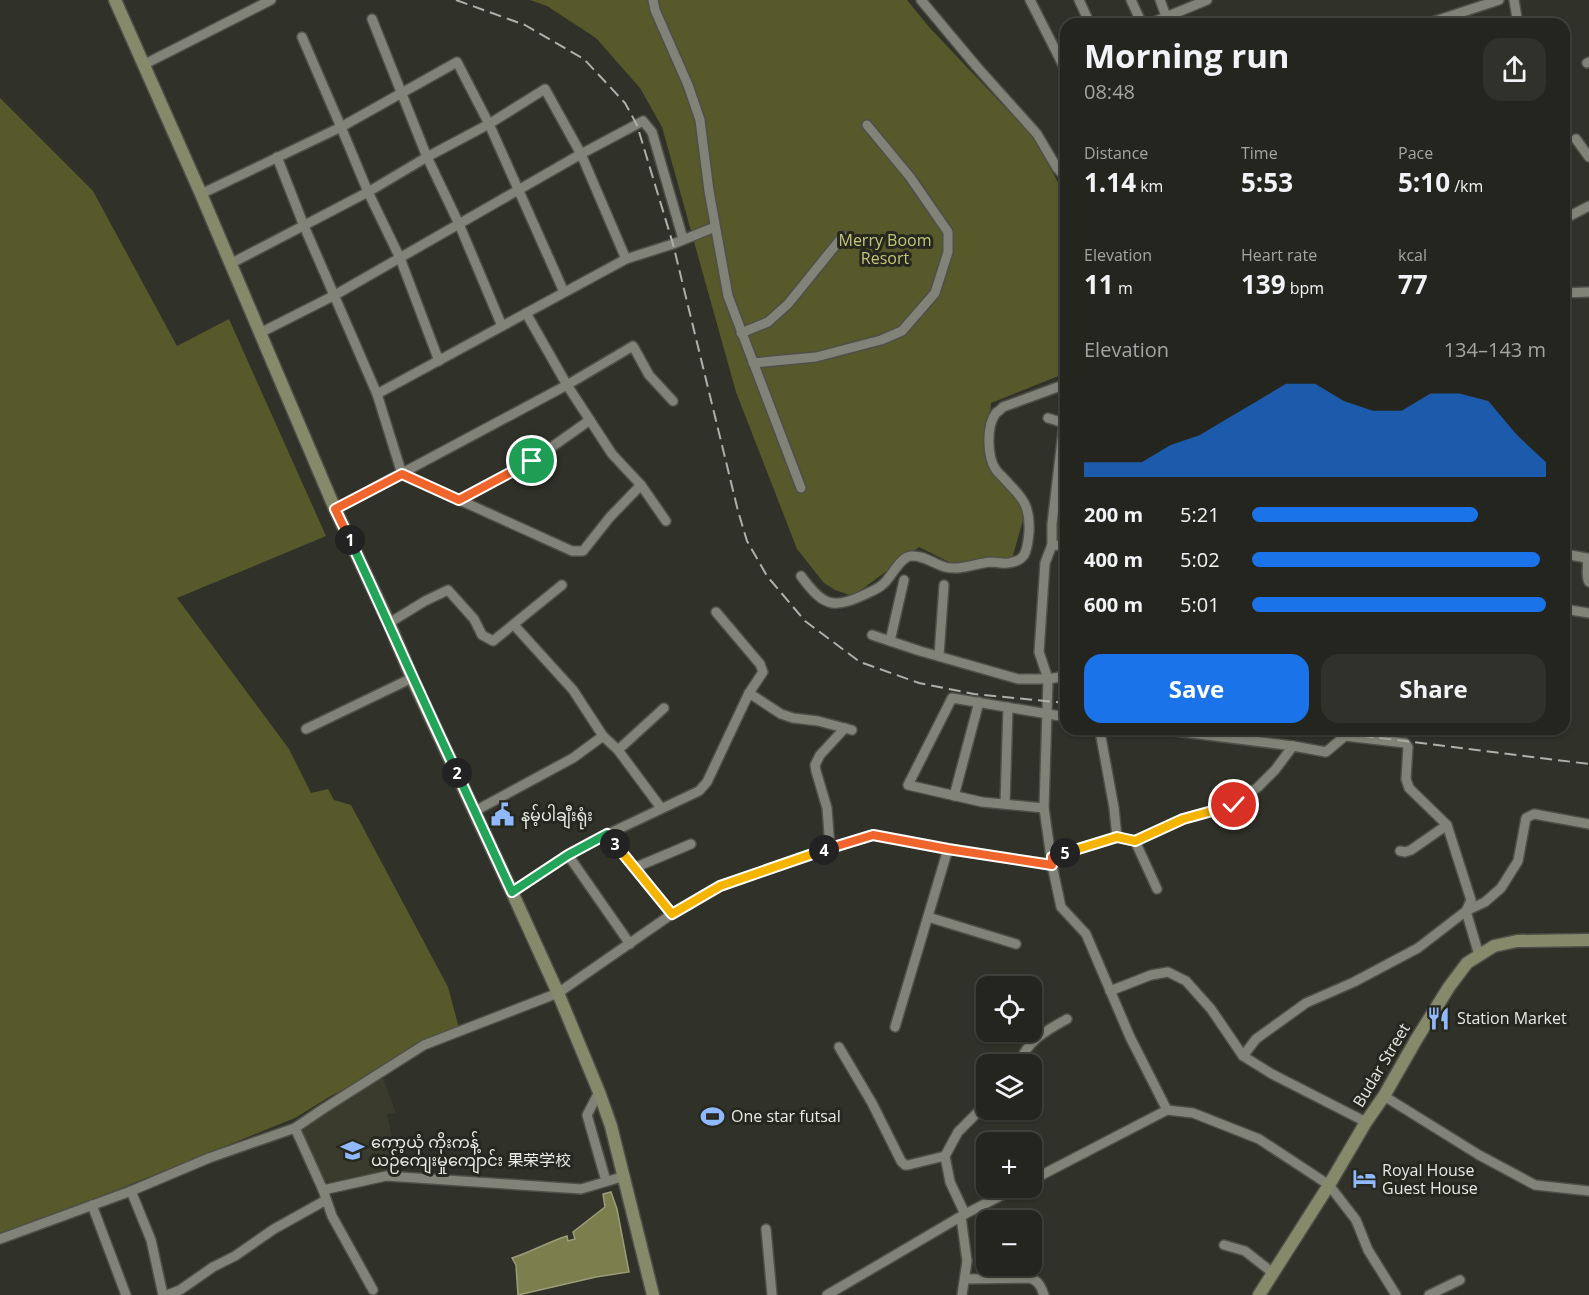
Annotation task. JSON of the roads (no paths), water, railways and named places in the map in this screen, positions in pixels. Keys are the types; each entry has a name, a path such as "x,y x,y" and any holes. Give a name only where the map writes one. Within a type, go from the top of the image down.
{"main road":[{"path":"115,0 201,194 335,509 558,993 611,1126 653,1295"},
{"name":"Budar Street","path":"1259,1295 1384,1096 1449,987 1467,963 1494,946 1517,940 1589,940"}],"street":[{"path":"144,65 271,0"},
{"path":"653,0 700,120 728,296 801,488"},
{"path":"921,0 1037,134 1060,171"},
{"path":"1030,0 1060,59"},
{"path":"1079,0 1087,18"},
{"path":"1131,0 1139,18"},
{"path":"1160,0 1166,16"},
{"path":"1163,18 1207,0"},
{"path":"1444,18 1499,0"},
{"path":"1514,0 1517,18"},
{"path":"372,19 427,157 459,224 502,326"},
{"path":"302,37 368,192 400,258 439,361"},
{"path":"201,194 341,127 457,62 489,123 564,292"},
{"path":"230,264 368,192 545,89 581,154 626,259"},
{"path":"260,333 334,295 643,121 652,132 683,239"},
{"path":"753,363 816,357 881,340 902,331 935,293 948,252 948,232 910,177 867,125"},
{"path":"1576,139 1589,157"},
{"path":"277,157 304,226 378,394 402,474 572,551 579,552 583,551 610,517 641,485"},
{"path":"1570,216 1589,206"},
{"path":"378,394 626,259 673,244 716,226"},
{"path":"741,333 768,322 781,310 843,236"},
{"path":"1570,293 1589,292"},
{"path":"526,313 567,385 612,454 641,485 666,521"},
{"path":"335,509 567,385 633,346 649,375 673,401"},
{"path":"801,576 817,595 833,604 848,602 883,585 904,559 910,556 926,558 945,567 956,568 991,562 1004,564 1023,557 1028,543 1029,512 1026,504 995,469 989,439 990,428 996,413 1003,407 1060,386"},
{"path":"1048,418 1060,422"},
{"path":"459,500 532,461 590,420"},
{"path":"1060,462 1052,524 1052,545 1045,563 1039,652 1048,679 1044,808 1052,861 1061,907 1086,934 1130,1037 1167,1110"},
{"path":"1052,545 1060,546"},
{"path":"1570,555 1587,558 1589,582"},
{"path":"890,641 904,580"},
{"path":"389,623 448,590 474,619 482,635 494,641 562,585"},
{"path":"939,655 944,585"},
{"path":"1570,610 1589,613"},
{"path":"512,892 568,855 699,791 707,782 749,693 763,672 760,664 716,612"},
{"path":"514,625 573,690 603,736 618,750 661,808"},
{"path":"872,635 1018,679 1060,677"},
{"path":"306,729 412,678"},
{"path":"749,693 781,714 849,729 820,755 815,765 827,808 830,848"},
{"path":"1044,808 982,802 908,785 952,698 1060,716"},
{"path":"954,796 979,702"},
{"path":"1005,804 1008,707"},
{"path":"618,750 664,708"},
{"path":"1102,735 1117,837"},
{"path":"1204,735 1326,752 1343,735"},
{"path":"1360,735 1405,743 1408,747 1406,779 1409,788 1447,825 1471,900 1466,911 1479,955"},
{"path":"1382,735 1382,740"},
{"path":"475,811 573,758 603,736"},
{"path":"0,1239 131,1191 208,1158 295,1128 424,1045 558,993 672,914 720,886 873,835 948,849 1052,861 1117,837 1135,841 1183,819 1234,805 1258,787 1293,747"},
{"path":"1243,1056 1256,1039 1306,1003 1354,982 1418,948 1466,911 1485,902 1501,888 1518,861 1526,818 1534,814 1589,824"},
{"path":"1401,851 1411,850 1447,825"},
{"path":"607,834 672,914"},
{"path":"1135,841 1156,889"},
{"path":"634,868 691,844"},
{"path":"895,1027 948,849"},
{"path":"568,855 630,944"},
{"path":"928,917 1016,944"},
{"path":"1110,991 1151,975 1168,972 1186,981 1211,1009 1243,1056 1272,1074 1366,1122"},
{"path":"1023,1054 1046,1030 1067,1019"},
{"path":"839,1047 872,1102 901,1161 908,1166 945,1155"},
{"path":"599,1092 587,1115 606,1181"},
{"path":"1384,1096 1479,1155 1535,1185 1589,1191"},
{"path":"1042,1175 1167,1110 1193,1113 1259,1139 1329,1185 1356,1220 1368,1250 1396,1295"},
{"path":"962,1295 967,1261 963,1216 950,1182 945,1155 958,1132 976,1115"},
{"path":"295,1128 332,1216 373,1290"},
{"path":"323,1190 386,1176 581,1189 625,1176"},
{"path":"131,1191 151,1240 165,1295 180,1290 274,1229 326,1200"},
{"path":"826,1295 997,1198"},
{"path":"92,1205 126,1295"},
{"path":"766,1229 772,1295"},
{"path":"1224,1245 1245,1251 1273,1273"},
{"path":"965,1279 1030,1278 1036,1280 1044,1295"},
{"path":"1429,1295 1460,1280"}],"railway":[{"path":"456,0 525,25 584,59 625,103 637,125 673,244 747,541 767,576 805,621 860,662 919,683 974,694 1060,702"},
{"path":"1356,735 1589,764"}],"place":[{"name":"နမ့်ပါချီးရုံး","path":"503,815"},
{"name":"Station Market","path":"1439,1018"},
{"name":"One star futsal","path":"713,1116"},
{"name":"ကော့ယုံ ကိုးကန့် ယဉ်ကျေးမှုကျောင်း 果荣学校","path":"353,1151"},
{"name":"Royal House Guest House","path":"1364,1179"}],"park label":[{"name":"Merry Boom Resort","path":"885,249"}]}
